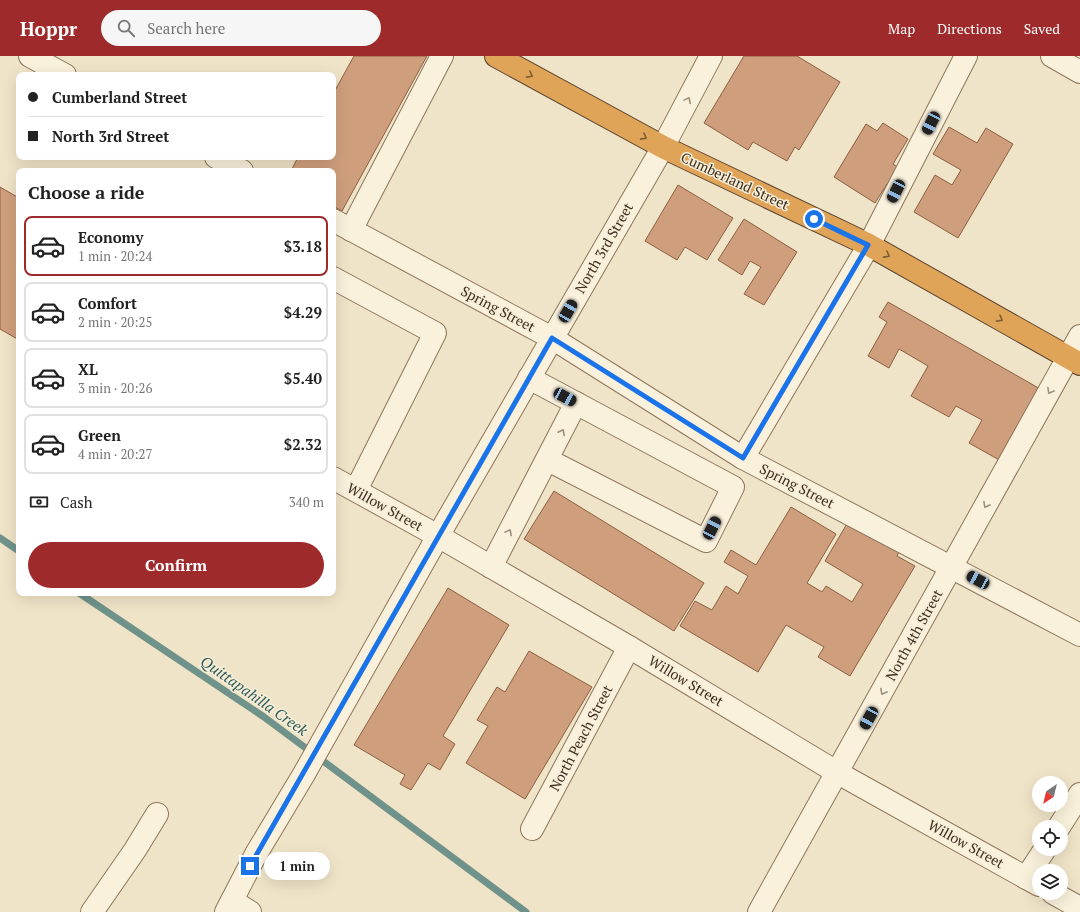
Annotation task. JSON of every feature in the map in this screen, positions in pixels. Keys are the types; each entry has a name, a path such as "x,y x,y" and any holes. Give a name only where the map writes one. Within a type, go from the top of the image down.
{"highway":[{"name":"Cumberland Street","path":"496,56 663,147 868,245 1074,361"}],"street":[{"path":"30,56 59,72"},
{"path":"342,225 442,56"},
{"name":"North 3rd Street","path":"229,906 256,854 304,774 438,536 663,147 712,56"},
{"path":"743,458 868,245 966,56"},
{"path":"1052,56 1080,72"},
{"path":"222,160 236,168"},
{"name":"Spring Street","path":"342,225 552,338 743,458 1080,635"},
{"path":"336,280 436,333 356,490"},
{"name":"North 4th Street","path":"759,912 952,567 1074,361 1080,336"},
{"path":"529,378 733,487 706,541 548,460"},
{"path":"491,567 548,460 576,403"},
{"name":"Willow Street","path":"336,480 438,536 629,647 838,773 1032,881"},
{"name":"North Peach Street","path":"532,829 629,647"},
{"path":"1063,820 1080,794"},
{"path":"92,912 136,850 156,814"},
{"path":"1066,900 1080,908"},
{"path":"229,906 250,912"}],"building":[{"path":"354,56 427,56 342,211 336,208 336,168 292,168 296,160 336,160 336,89"},
{"path":"744,56 797,56 840,82 799,150 795,147 787,161 753,142 748,150 704,123"},
{"path":"883,123 908,139 893,164 902,170 891,186 887,184 875,203 834,177 866,124 877,131"},
{"path":"949,127 977,143 986,128 1013,144 958,238 914,212 935,175 952,185 961,170 933,154"},
{"path":"678,185 733,218 707,260 685,247 677,260 645,241"},
{"path":"0,187 16,196 16,338 0,329"},
{"path":"744,219 797,252 764,305 744,294 761,267 750,261 742,275 718,260"},
{"path":"888,302 1042,390 1001,461 969,443 982,420 956,406 949,417 911,396 928,366 899,349 889,368 868,356 887,322 879,317"},
{"path":"554,491 704,583 674,631 524,539"},
{"path":"791,507 836,534 807,583 822,592 826,586 852,602 863,584 825,561 848,522 899,552 897,556 915,566 850,676 818,657 824,647 786,625 758,672 680,626 695,601 712,610 726,586 738,594 748,576 724,562 731,550 756,565"},
{"path":"448,588 509,625 443,736 455,744 440,770 428,763 411,790 400,784 405,775 354,745"},
{"path":"529,651 592,687 525,799 466,763 488,726 477,720 497,687 505,692"}],"waterway":[{"name":"Quittapahilla Creek","path":"0,538 16,549"},
{"name":"Quittapahilla Creek","path":"83,596 264,717 526,912"}],"route":[{"path":"250,866 552,338 743,458 868,245 814,219"}]}
